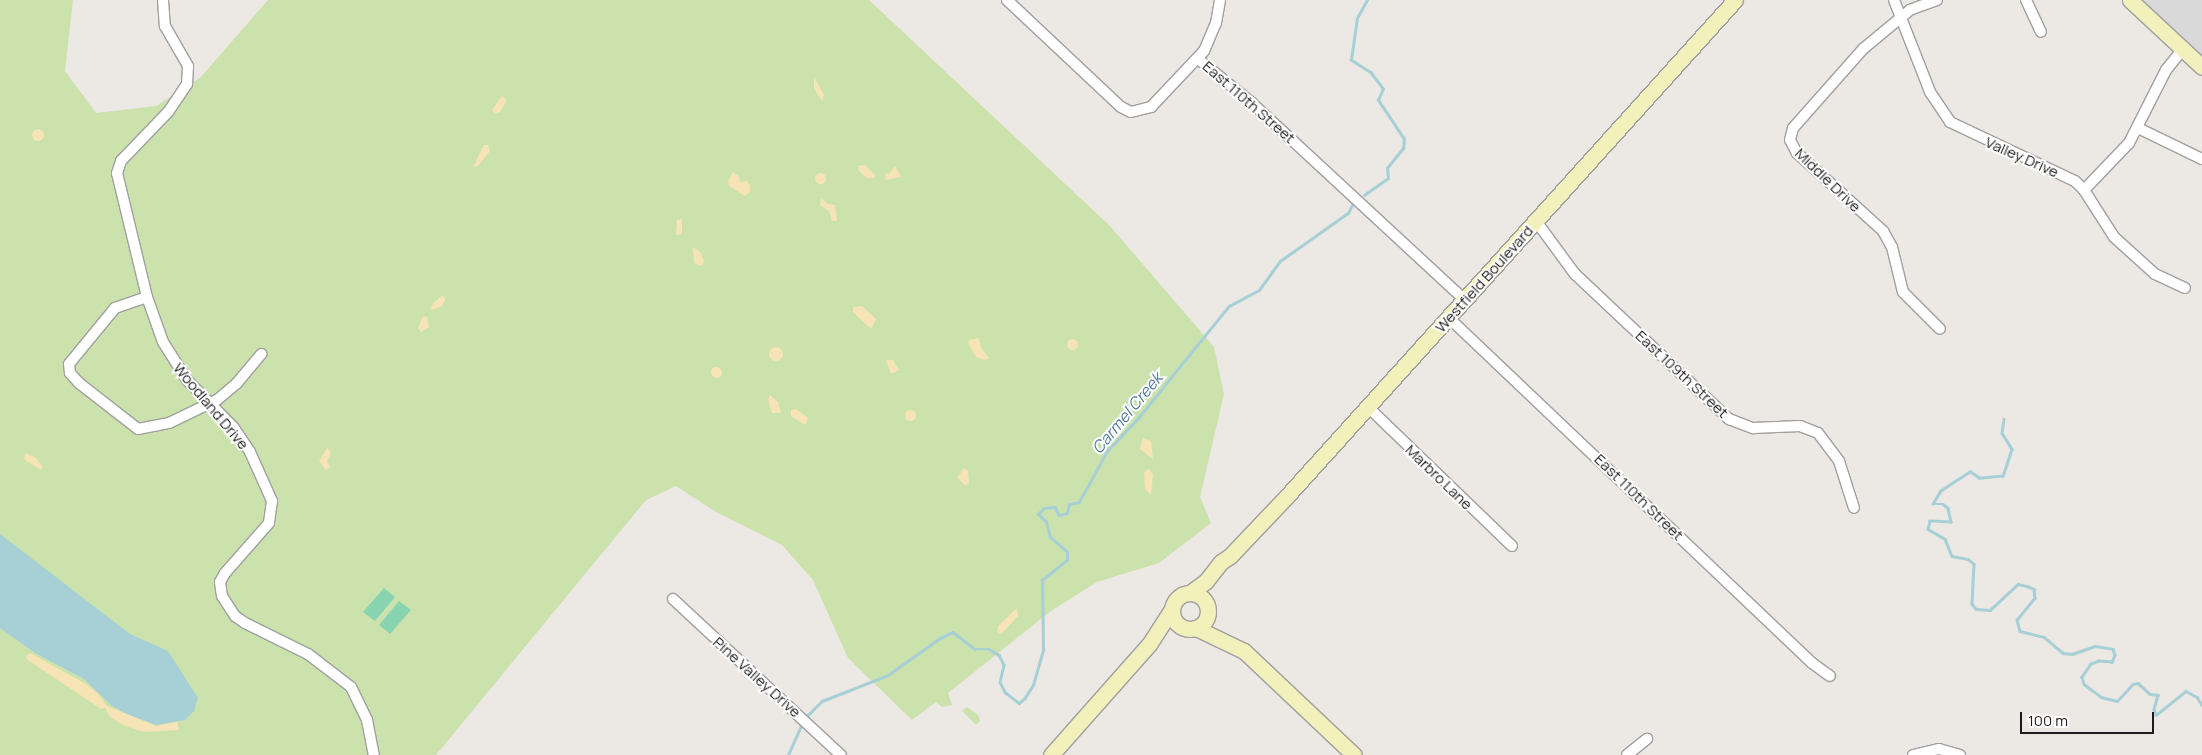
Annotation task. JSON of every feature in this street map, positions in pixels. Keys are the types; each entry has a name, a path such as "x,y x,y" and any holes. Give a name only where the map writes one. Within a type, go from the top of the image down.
{"main road":[{"name":"Westfield Boulevard","path":"1191,592 1230,556 1368,407 1735,0"},
{"path":"2130,0 2202,67"},
{"name":"Westfield Boulevard","path":"1208,609 1230,556"},
{"path":"1051,755 1152,639 1172,610 1178,597 1191,592 1202,597 1208,609 1241,643 1244,651"},
{"path":"1152,639 1169,632 1191,629 1206,621 1208,609"},
{"path":"1172,610 1176,622 1244,651 1354,755"}],"street":[{"name":"Woodland Drive","path":"163,0 165,26 188,66 187,84 168,112 121,161 117,173 147,297 173,362 211,403 250,452 272,501 269,523 225,573 220,582 222,596 240,620 308,654 351,687 366,720 374,755"},
{"name":"East 110th Street","path":"1007,0 1120,107 1131,112 1151,107 1198,58 1252,103 1465,300"},
{"path":"1198,58 1210,39 1220,0"},
{"name":"Valley Drive","path":"1894,0 1930,92 1950,122 1975,136 2068,177 2084,190 2114,237 2160,277 2185,288"},
{"name":"Middle Drive","path":"1937,0 1900,17 1844,68 1793,128 1790,140 1797,153 1882,231 1892,247 1903,292 1940,329"},
{"path":"2026,0 2041,32"},
{"path":"2084,190 2124,150 2138,128 2166,70 2183,49"},
{"path":"2138,128 2202,159"},
{"name":"East 109th Street","path":"1536,221 1576,274 1729,419 1748,428 1800,426 1818,433 1839,461 1854,508"},
{"path":"147,297 115,308 86,345 74,354 68,364 70,373 138,429 169,423 211,403 237,383 261,354"},
{"name":"East 110th Street","path":"1449,318 1804,656 1830,676"},
{"name":"Marbro Lane","path":"1368,407 1512,546"},
{"name":"Pine Valley Drive","path":"673,599 841,755"},
{"path":"1627,755 1647,739"},
{"path":"1913,755 1939,749 1960,755"}],"shaded area":[{"path":"2144,0 2202,0 2202,61 2140,4"}],"green space":[{"path":"0,0 73,0 65,71 96,113 156,106 200,78 268,0 869,0 1110,226 1214,347 1224,394 1200,497 1211,523 1159,563 1097,582 1051,611 948,693 952,705 942,707 936,702 912,720 848,658 813,580 782,545 716,512 676,486 646,500 436,755 0,755"},
{"path":"384,588 395,597 375,621 363,612"},
{"path":"399,601 411,610 390,634 379,625"},
{"path":"967,707 978,715 980,721 976,725 962,711"}],"sand":[{"path":"814,77 824,95 822,101 814,88"},
{"path":"502,96 507,100 500,112 494,114 492,110"},
{"path":"40,129 43,130 43,140 36,141 33,140 32,133 33,130"},
{"path":"484,145 488,145 490,151 478,166 473,167"},
{"path":"865,165 875,175 875,178 867,178 859,171 858,166"},
{"path":"895,166 901,177 886,180 885,173 889,174"},
{"path":"733,172 739,176 740,182 747,181 750,186 750,192 745,196 729,186 728,181"},
{"path":"820,172 826,178 820,184 814,178"},
{"path":"821,198 828,204 835,205 837,221 832,221 829,211 820,205"},
{"path":"682,219 682,234 676,235 677,220"},
{"path":"693,247 700,252 704,261 701,266 694,263"},
{"path":"443,295 445,300 442,306 431,310 433,303"},
{"path":"862,306 876,319 871,329 853,312 853,307"},
{"path":"423,316 427,317 429,327 421,332 418,328"},
{"path":"979,338 981,348 989,358 985,360 976,357 968,343 969,340"},
{"path":"1072,338 1078,344 1072,350 1066,344"},
{"path":"776,347 781,349 783,354 781,359 776,361 771,359 769,354 771,349"},
{"path":"886,360 893,360 899,370 891,374"},
{"path":"716,366 722,372 716,378 710,372"},
{"path":"770,395 778,402 781,413 772,413 768,400"},
{"path":"796,409 808,418 805,425 791,416 791,410"},
{"path":"910,409 916,415 910,421 904,415"},
{"path":"1143,438 1151,441 1153,459 1140,449"},
{"path":"327,448 331,452 327,461 330,467 326,470 319,461"},
{"path":"26,453 36,458 43,467 41,470 24,459"},
{"path":"964,468 968,471 969,483 966,486 957,478"},
{"path":"1149,469 1153,474 1151,495 1145,489 1144,472"},
{"path":"1017,608 1018,616 1003,632 997,634 998,626"},
{"path":"30,653 86,684 98,694 107,706 156,726 177,722 179,730 144,732 125,726 110,717 105,708 101,709 28,660 26,656"}],"water":[{"path":"0,534 130,634 168,651 198,698 194,711 185,720 156,725 127,714 112,706 84,679 35,653 0,628"}],"waterway":[{"name":"Carmel Creek","path":"1364,195 1388,178 1387,168 1403,148 1404,139 1378,100 1383,89 1371,73 1351,60 1357,18 1367,0"},
{"name":"Carmel Creek","path":"806,717 822,701 888,675 940,638 953,632 975,649 989,649 999,655 1004,665 1000,682 1005,692 1019,703 1024,699 1033,685 1043,649 1042,580 1067,560 1067,552 1050,537 1046,522 1038,514 1044,508 1055,507 1059,515 1067,513 1069,504 1079,502 1107,451 1139,417 1229,306 1259,290 1280,261 1348,213 1352,205"},
{"path":"2004,419 2002,433 2012,449 2003,476 1979,478 1970,472 1941,491 1933,504 1943,504 1948,508 1951,522 1930,521 1928,529 1945,539 1952,556 1968,559 1974,564 1972,604 1976,609 1990,610 2018,584 2034,589 2035,598 2017,620 2020,631 2044,637 2063,653 2072,654 2095,646 2113,649 2115,655 2112,662 2099,661 2091,664 2082,677 2084,684 2101,697 2117,701 2133,684 2138,683 2150,694 2158,695 2154,709 2156,715 2186,691 2197,697 2202,705"},
{"name":"Carmel Creek","path":"788,755 803,722"}]}
